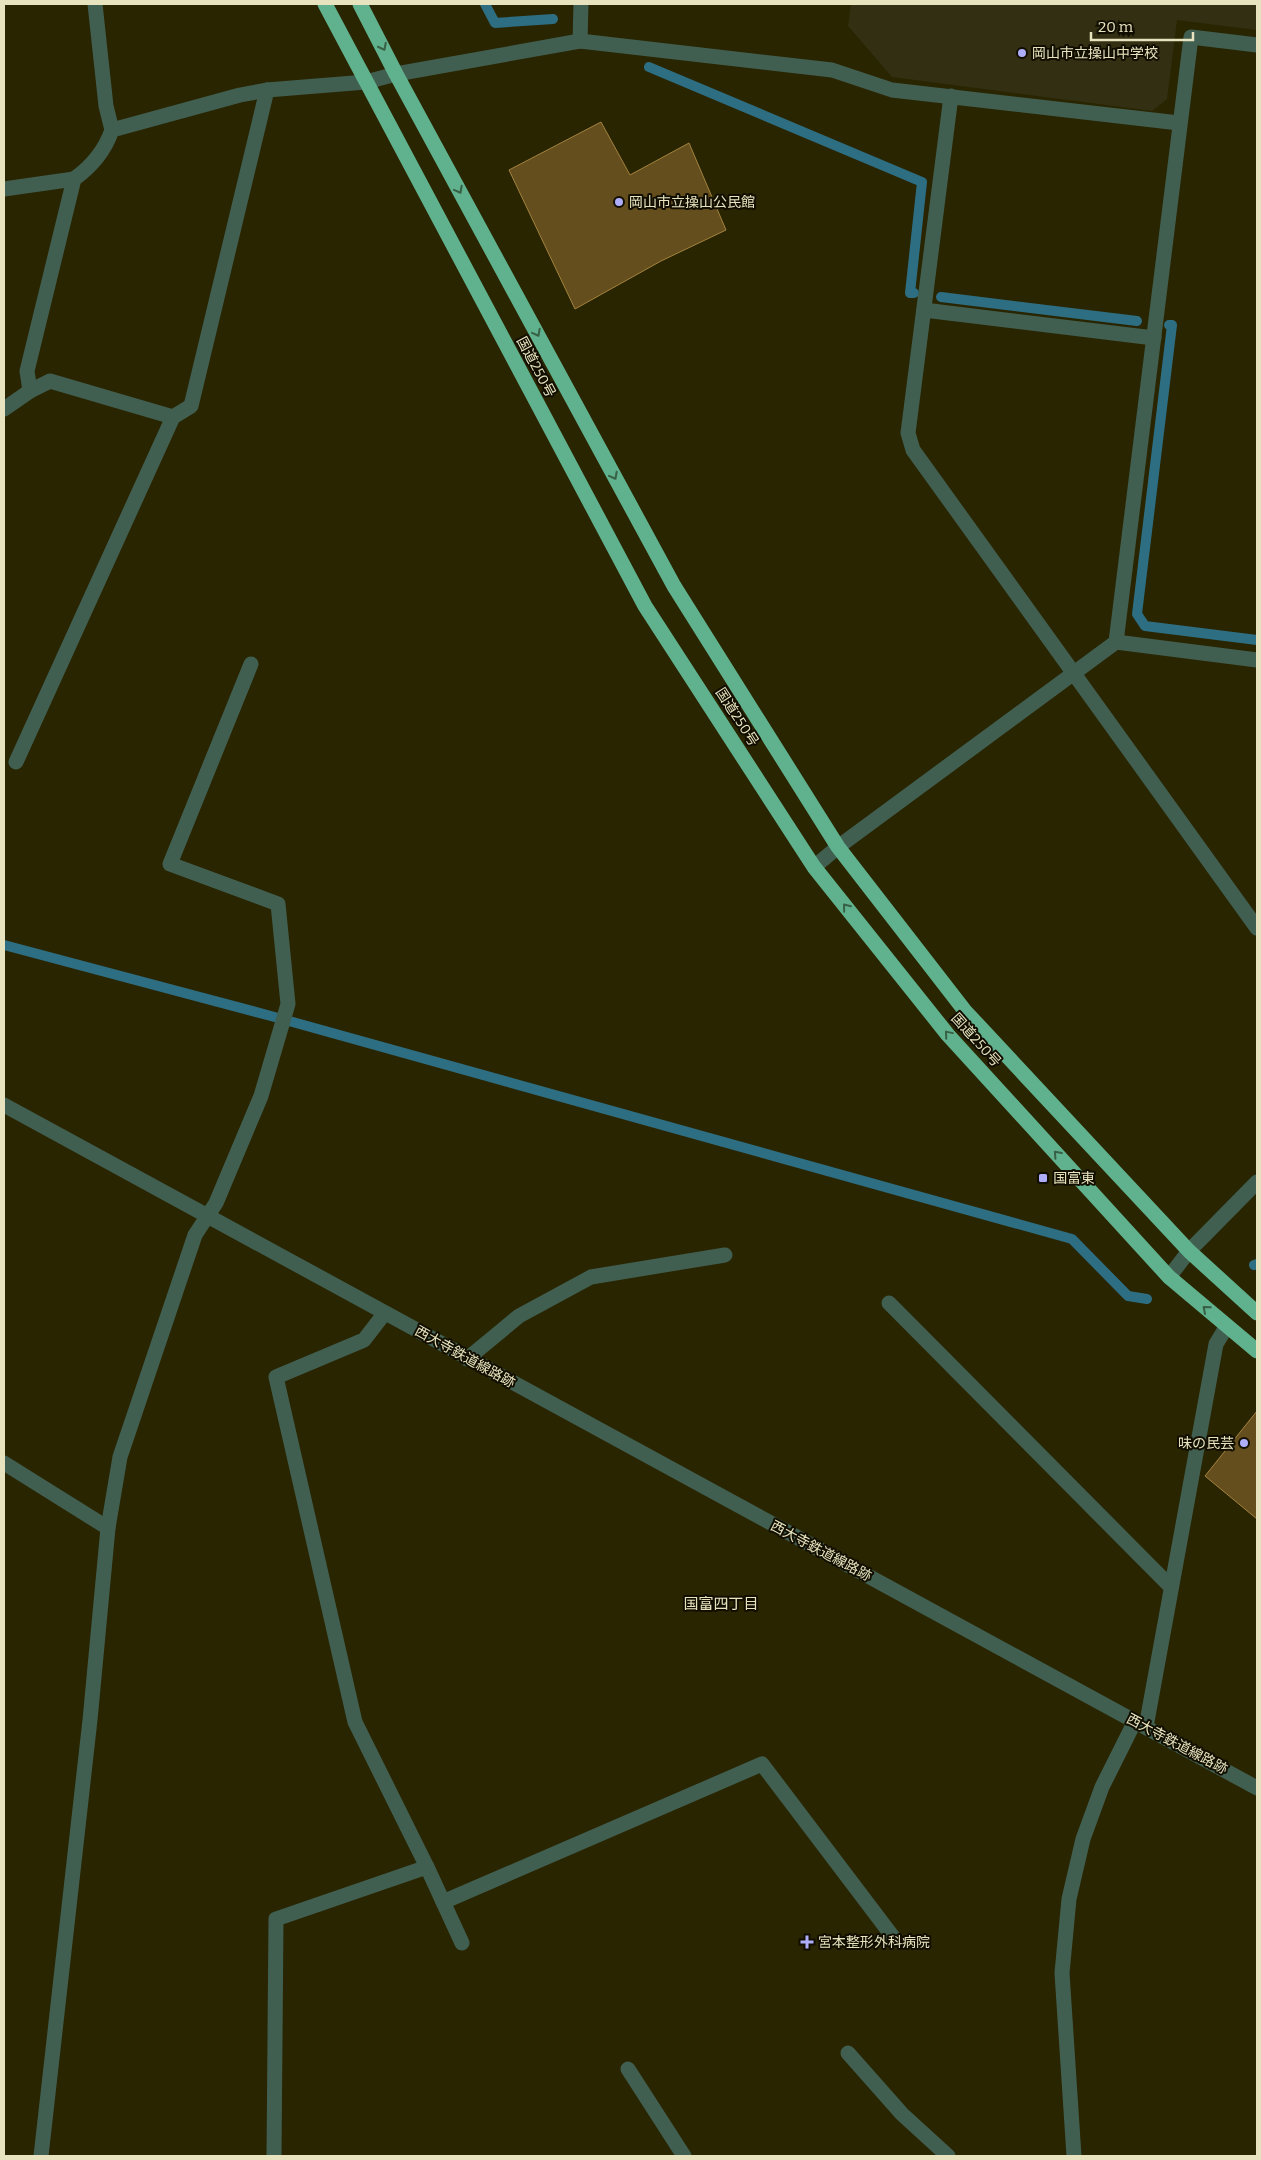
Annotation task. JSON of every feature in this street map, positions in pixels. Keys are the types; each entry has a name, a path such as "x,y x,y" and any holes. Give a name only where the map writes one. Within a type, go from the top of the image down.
{"highway":[{"name":"国道250号","path":"325,4 645,606 814,868 948,1035 1169,1277 1257,1351"},
{"name":"国道250号","path":"360,4 396,74 674,586 838,847 965,1011 1190,1251 1257,1313"}],"street":[{"path":"4,189 74,179 83,173 106,146 112,130 106,106 96,4"},
{"path":"580,41 581,4"},
{"path":"1116,642 1190,37 1257,45"},
{"path":"112,130 240,95 267,90 366,82 396,74 580,41 832,70 892,90 1179,123"},
{"path":"16,762 173,417 192,406 267,90"},
{"path":"951,96 908,433 913,450 1075,672 1257,928"},
{"path":"30,391 27,371 74,179"},
{"path":"924,310 1154,338"},
{"path":"4,409 30,391 50,381 173,417"},
{"path":"814,868 838,847 1116,642 1257,660"},
{"path":"40,2156 90,1720 108,1528 120,1457 195,1235 216,1203 261,1096 288,1004 278,904 170,864 252,664"},
{"name":"西大寺鉄道線路跡","path":"4,1105 208,1215 384,1314 1257,1788"},
{"path":"1169,1277 1190,1251 1257,1182"},
{"path":"467,1359 519,1316 591,1277 725,1255"},
{"path":"889,1303 1171,1587"},
{"path":"384,1314 364,1340 276,1377 354,1722 427,1867 462,1943"},
{"path":"1074,2156 1062,1973 1069,1899 1086,1830 1102,1787 1140,1724 1171,1587 1216,1344 1227,1326"},
{"path":"4,1463 108,1528"},
{"path":"443,1902 762,1764 893,1937"},
{"path":"274,2156 276,1919 427,1867"},
{"path":"848,2053 902,2114 948,2156"},
{"path":"628,2069 684,2156"}],"shaded area":[{"name":"岡山市立操山中学校","path":"851,4 1257,4 1257,30 1177,20 1167,99 1152,111 892,77 848,26"}],"building":[{"name":"岡山市立操山公民館","path":"601,122 630,175 689,143 726,230 661,261 575,309 509,170"},
{"name":"味の民芸","path":"1257,1411 1257,1519 1205,1476"}],"waterway":[{"path":"485,4 495,23 553,19"},
{"path":"649,67 922,182 910,293 914,293"},
{"path":"941,297 1137,321"},
{"path":"1169,325 1172,325 1137,614 1145,626 1257,640"},
{"path":"4,945 271,1016 1072,1239 1128,1296 1147,1299"}],"place":[{"name":"岡山市立操山中学校","path":"1022,53"},
{"name":"岡山市立操山公民館","path":"619,202"},
{"name":"国富東","path":"1043,1178"},
{"name":"味の民芸","path":"1244,1443"},
{"name":"宮本整形外科病院","path":"807,1942"}],"district":[{"name":"国富四丁目","path":"721,1604"}]}
